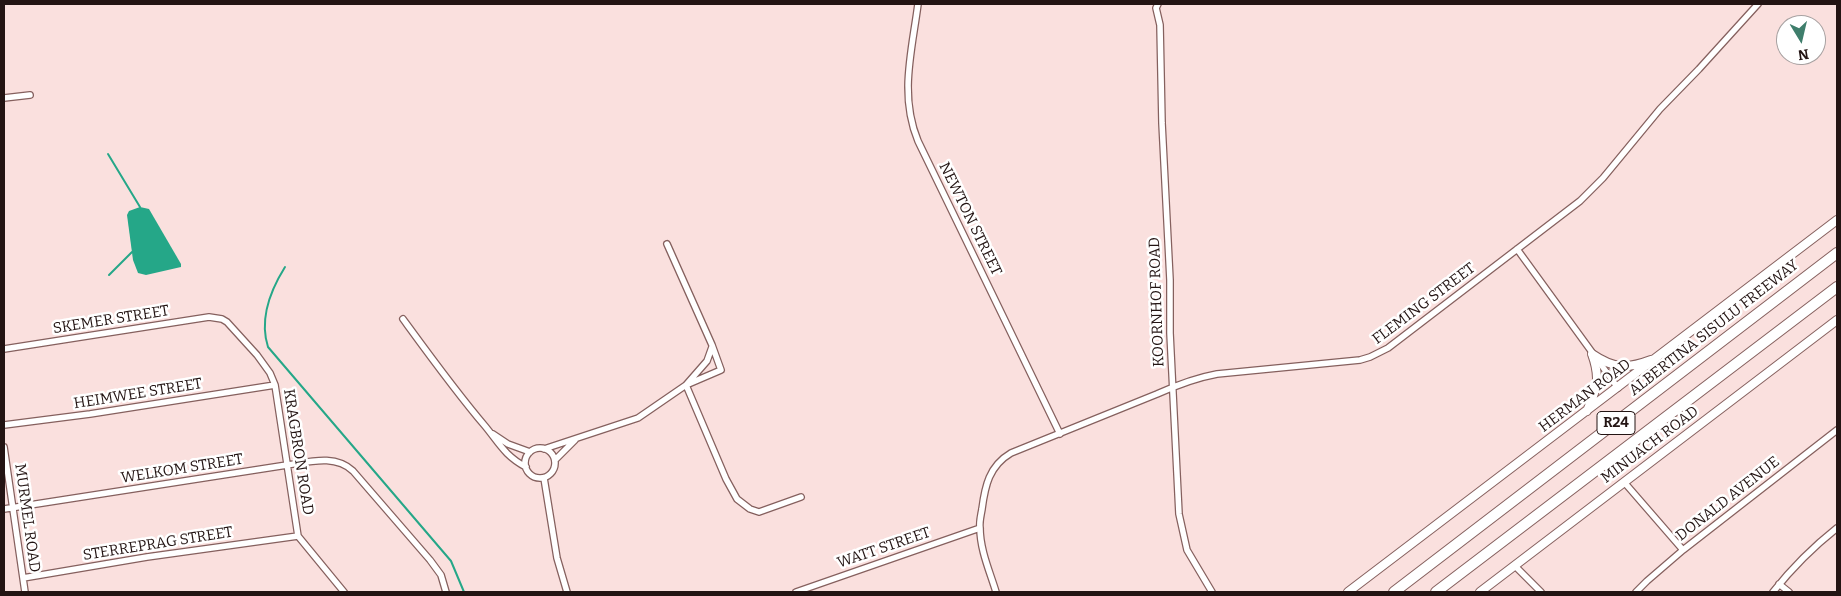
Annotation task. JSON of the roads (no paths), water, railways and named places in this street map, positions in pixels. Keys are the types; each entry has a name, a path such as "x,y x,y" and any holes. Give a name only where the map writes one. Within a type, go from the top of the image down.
{"highway":[{"name":"ALBERTINA SISULU FREEWAY","path":"1394,592 1837,252"},
{"name":"R24","path":"1436,592 1837,287"}],"main road":[{"name":"HERMAN ROAD","path":"1348,592 1478,492 1586,413 1837,220"},
{"name":"MINUACH ROAD","path":"1480,592 1837,320"},
{"path":"1592,354 1607,363 1622,367 1658,357"},
{"path":"1586,413 1595,391 1598,376 1592,354"}],"street":[{"name":"NEWTON STREET","path":"918,4 908,76 908,102 911,124 1060,434"},
{"name":"FLEMING STREET","path":"996,592 982,543 980,528 987,479 998,464 1011,453 1196,378 1217,374 1360,360 1370,357 1396,343 1580,201 1603,178 1660,109 1758,4"},
{"name":"KOORNHOF ROAD","path":"1155,5 1160,25 1176,475 1183,539 1192,560 1212,592"},
{"path":"4,98 30,95"},
{"path":"526,467 526,459 530,452 644,415 686,386 720,370 712,345 667,244"},
{"path":"1517,249 1546,286 1592,354 1618,388"},
{"name":"SKEMER STREET","path":"4,349 210,318 222,319"},
{"name":"KRAGBRON ROAD","path":"222,319 227,322 267,367 275,385 298,536 344,592"},
{"path":"403,319 500,447 515,461 526,467 532,476 544,478 553,471 555,460 576,438"},
{"path":"686,386 707,361 712,345"},
{"name":"HEIMWEE STREET","path":"4,425 90,414 275,385"},
{"path":"686,386 726,479 737,499 750,509 758,512 802,497"},
{"name":"DONALD AVENUE","path":"1636,592 1647,580 1683,550 1837,430"},
{"path":"489,431 508,444 530,452"},
{"name":"MURMEL ROAD","path":"4,446 25,592"},
{"path":"544,449 551,453 555,460"},
{"name":"WELKOM STREET","path":"4,509 288,465 335,461 346,465 358,477 430,560 443,579 446,592"},
{"path":"544,478 557,558 567,592"},
{"path":"1624,482 1683,550"},
{"name":"WATT STREET","path":"796,592 980,528"},
{"path":"1773,592 1818,542 1837,528"},
{"name":"STERREPRAG STREET","path":"23,578 147,557 298,536"},
{"path":"1514,566 1542,592"},
{"path":"1779,584 1789,592"}],"waterway":[{"path":"108,154 140,207"},
{"path":"109,275 132,252"},
{"path":"285,267 271,295 265,316 268,347 451,561 464,592"}]}
